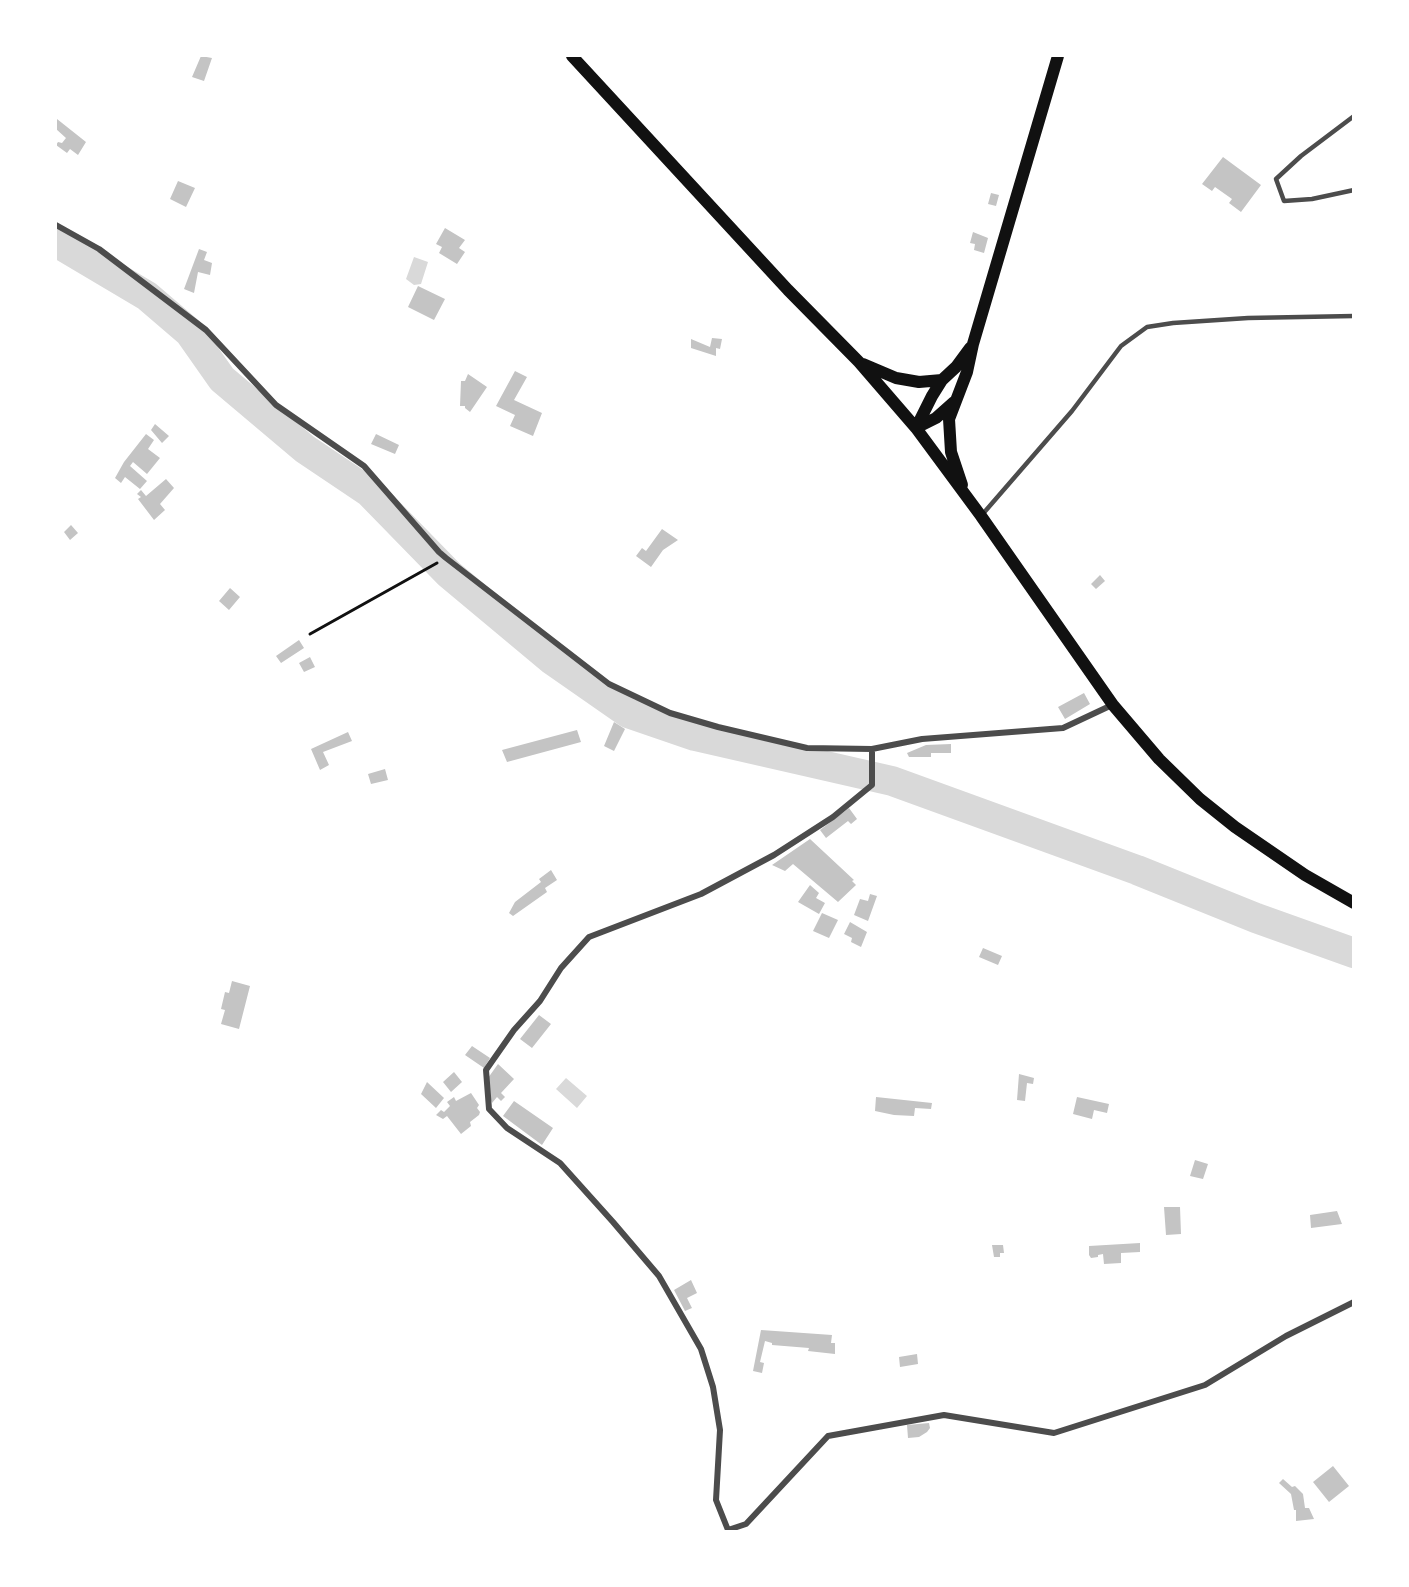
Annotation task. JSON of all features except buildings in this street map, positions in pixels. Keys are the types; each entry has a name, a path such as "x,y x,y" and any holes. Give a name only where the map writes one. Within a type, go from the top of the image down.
{"main road":[{"path":"572,56 788,290 859,362 916,428 981,516 1113,705 1159,759 1200,799 1270,852 1353,903"},
{"path":"967,497 951,452 949,419 967,372 973,344 1058,56"},
{"path":"916,428 942,380 956,367 973,344"},
{"path":"859,362 896,378 919,381 942,380"},
{"path":"916,428 936,418 954,402"}],"street":[{"path":"56,225 99,249 206,330 276,405 364,466 439,552 609,684 670,712 718,728 807,748 872,749 922,739 1063,728 1113,705"},
{"path":"872,749 872,785 833,817 764,861 701,894 589,937 561,968 540,1001 514,1030 486,1070 489,1108 507,1128 560,1163 613,1222 659,1276 701,1349 713,1387 720,1430 716,1500 728,1530 746,1524 828,1436 944,1415 1054,1433 1205,1385 1286,1336 1353,1302"}],"lane":[{"path":"1353,116 1301,156 1276,179 1284,201 1312,199 1353,190"},
{"path":"981,516 1072,411 1121,346 1147,327 1248,318 1353,316"}],"path":[{"path":"310,634 424,570"}],"shaded area":[{"path":"414,257 428,262 421,284 414,285 406,279"},
{"path":"566,1078 587,1096 577,1108 556,1089"}],"waterway":[{"path":"56,242 147,296 189,332 222,379 305,449 369,492 449,574 552,660 628,713 695,736 892,781 1137,870 1256,918 1354,953"}]}
